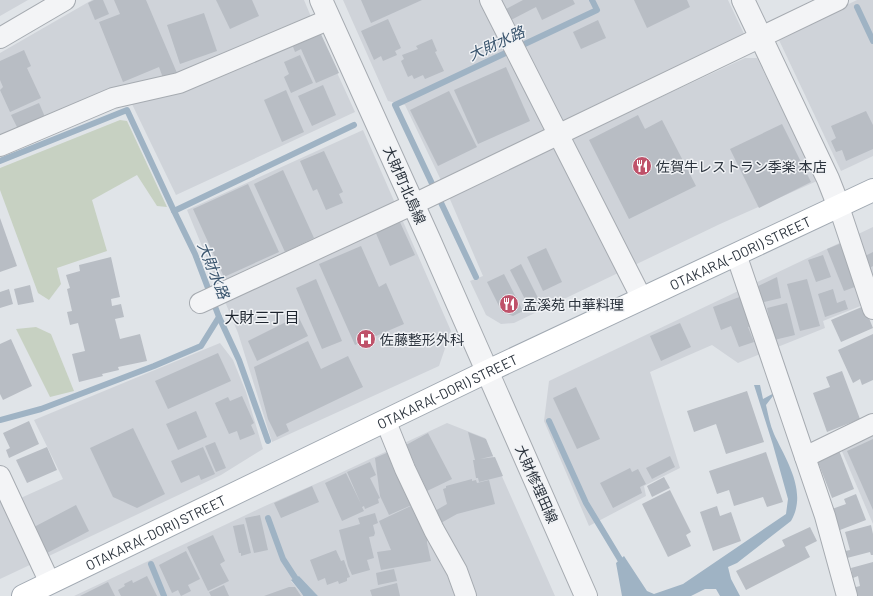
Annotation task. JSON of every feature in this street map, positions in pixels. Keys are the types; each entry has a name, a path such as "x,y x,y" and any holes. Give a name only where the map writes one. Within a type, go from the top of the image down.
{"main road":[{"name":"OTAKARA(-DORI) STREET","path":"23,596 386,422 488,371 873,190"}],"street":[{"path":"0,38 65,0"},
{"path":"490,0 642,299"},
{"path":"743,0 828,179 839,207 873,309"},
{"path":"200,303 420,201 838,0"},
{"path":"0,146 113,98 179,83 325,9"},
{"name":"大財町北島線","path":"325,9 420,201 488,371"},
{"path":"736,254 825,516 847,596"},
{"name":"大財修理田線","path":"488,371 586,596"},
{"path":"386,422 405,469 434,530 457,571 466,596"},
{"path":"805,457 873,424"},
{"path":"0,476 50,583"}],"shaded area":[{"path":"0,0 28,0 0,16"},
{"path":"92,0 304,0 312,19 169,80 0,138 0,53"},
{"path":"343,0 728,0 746,38 565,121 556,117 556,146 745,58 757,58 817,181 720,224 514,323 501,324 486,315 470,281 483,276 449,197 405,105 388,101"},
{"path":"857,0 873,0 873,156 841,171 778,38"},
{"path":"318,31 355,112 176,195 131,102 182,93"},
{"path":"363,130 451,331 439,366 272,442 238,333 187,210"},
{"path":"873,227 873,301 823,321 825,328 738,363 712,345 650,372 680,468 644,486 646,496 589,526 544,421 549,381"},
{"path":"220,343 233,360 246,392 263,449 221,475 0,579 0,488 14,501 63,479 34,420"},
{"path":"447,423 485,438 555,596 318,596 299,576 291,581 304,596 74,596 265,506 336,475"},
{"path":"873,426 873,524 838,442"}],"green space":[{"path":"120,120 127,121 167,207 157,206 137,175 92,200 107,251 57,268 61,284 49,300 38,293 0,190 0,168"},
{"path":"36,327 51,334 74,391 50,397 16,329"}],"water":[{"path":"754,385 760,385 763,399 776,392 766,405 769,420 789,465 796,488 796,510 791,521 737,563 728,567 731,579 740,596 720,596 716,589 705,589 691,596 622,596 616,563 624,556 647,591 654,594 683,584 786,514 788,499"},
{"path":"299,576 318,596 304,596 291,580"}],"building":[{"path":"94,0 103,0 109,14 95,20 88,3"},
{"path":"114,0 146,0 177,73 163,78 159,67 123,82 99,22 120,14"},
{"path":"216,0 252,0 259,16 230,29"},
{"path":"361,0 422,0 371,23"},
{"path":"523,0 573,0 575,4 542,20 536,7 511,20 506,9"},
{"path":"634,0 687,0 690,7 647,28"},
{"path":"204,13 217,51 180,64 167,25"},
{"path":"388,19 401,48 395,51 397,55 383,61 381,56 374,60 361,31"},
{"path":"598,20 606,38 581,49 573,32"},
{"path":"320,32 339,73 316,83 301,49 295,52 292,44"},
{"path":"432,39 437,51 435,52 444,71 425,79 423,75 414,79 412,75 408,77 401,61 404,59 402,55 418,49 416,46"},
{"path":"24,50 31,66 27,68 41,98 10,112 0,90 3,87 0,80 0,61"},
{"path":"300,55 313,83 291,93 284,77 289,74 284,62"},
{"path":"506,67 530,121 478,144 454,90"},
{"path":"323,85 336,115 312,126 298,96"},
{"path":"286,90 304,132 282,142 264,100"},
{"path":"449,91 477,147 438,166 410,110"},
{"path":"39,103 45,117 18,129 11,115"},
{"path":"866,111 873,125 873,149 846,161 842,150 836,152 831,141 836,138 831,126"},
{"path":"638,115 645,129 662,120 696,186 629,219 589,140"},
{"path":"782,124 811,182 759,208 730,149"},
{"path":"324,151 343,192 339,194 343,203 326,210 317,189 313,191 300,161"},
{"path":"283,170 314,238 285,252 254,184"},
{"path":"248,184 279,252 224,277 193,209"},
{"path":"0,218 17,266 0,272"},
{"path":"399,220 415,255 390,266 375,231"},
{"path":"844,242 860,285 844,291 827,249"},
{"path":"361,246 379,287 386,283 404,324 355,345 319,264"},
{"path":"546,248 562,282 543,291 527,257"},
{"path":"873,252 873,266 868,269 863,257"},
{"path":"823,255 831,277 816,282 808,260"},
{"path":"111,257 120,297 111,299 112,306 121,304 124,317 115,319 120,339 140,334 147,361 118,367 119,370 79,382 72,354 85,351 78,323 70,325 67,312 72,311 67,289 70,288 66,275 80,271 79,265"},
{"path":"521,264 540,302 529,307 510,270"},
{"path":"504,274 523,311 513,316 502,312 487,282"},
{"path":"777,277 781,298 760,303 756,287"},
{"path":"316,279 342,341 322,349 296,288"},
{"path":"807,279 820,326 800,331 787,284"},
{"path":"30,285 34,302 18,305 14,289"},
{"path":"9,289 13,304 0,308 0,292"},
{"path":"833,289 837,303 845,300 848,309 825,317 818,294"},
{"path":"742,296 753,325 748,327 754,342 739,347 731,326 721,330 713,307"},
{"path":"787,303 795,335 774,340 767,308"},
{"path":"864,306 873,328 841,342 831,320"},
{"path":"298,316 308,336 257,361 248,341"},
{"path":"680,323 691,347 661,361 650,336"},
{"path":"873,334 873,380 862,385 860,379 853,383 838,350"},
{"path":"11,339 32,386 3,400 0,394 0,344"},
{"path":"308,341 321,369 348,356 363,387 286,424 289,431 277,437 268,419 254,367"},
{"path":"218,353 231,381 168,409 155,381"},
{"path":"842,371 860,419 827,432 813,393 830,387 826,377"},
{"path":"576,387 600,439 577,449 553,398"},
{"path":"747,391 764,442 726,454 716,424 694,432 687,411"},
{"path":"242,396 254,423 251,425 255,434 240,440 237,431 229,434 215,403 228,397 230,401"},
{"path":"196,411 207,437 178,450 166,424"},
{"path":"29,421 39,444 9,458 6,450 10,448 3,433"},
{"path":"133,428 165,494 137,508 113,497 90,448"},
{"path":"468,432 486,439 493,456 480,459 495,457 503,476 479,482 478,478 476,478 473,460 475,460"},
{"path":"428,433 452,479 427,491 406,445"},
{"path":"873,439 873,510 847,451"},
{"path":"215,442 226,468 216,472 205,446"},
{"path":"47,447 57,470 27,483 16,460"},
{"path":"203,447 215,474 201,480 199,475 181,483 171,461"},
{"path":"838,448 854,489 832,498 816,457"},
{"path":"391,451 414,504 389,515 380,496 375,458"},
{"path":"766,452 783,502 767,507 763,497 734,506 729,490 717,494 709,471"},
{"path":"670,456 675,467 652,479 646,468"},
{"path":"370,462 376,475 370,478 380,498 378,499 379,503 365,509 364,506 362,507 364,511 342,521 325,483 346,473 361,504 347,472"},
{"path":"630,468 632,472 638,469 646,484 640,487 642,493 613,508 600,483"},
{"path":"664,477 670,488 652,497 647,486"},
{"path":"472,479 472,481 476,480 477,483 489,480 495,504 457,514 439,524 433,512 447,504 443,489 446,488 446,486"},
{"path":"312,486 319,502 281,518 274,503"},
{"path":"670,490 691,532 686,535 691,546 668,557 642,504"},
{"path":"856,494 866,520 840,530 832,509 846,504 844,499"},
{"path":"415,504 427,528 427,543 431,561 381,570 377,552 391,550 379,521"},
{"path":"76,505 89,531 47,553 34,527"},
{"path":"717,506 720,516 731,512 741,541 713,551 700,512"},
{"path":"375,513 378,523 373,525 375,533 374,536 369,537 374,558 367,560 370,570 352,575 348,566 339,530 360,524 358,518"},
{"path":"260,515 268,550 254,553 245,518"},
{"path":"244,524 251,553 241,556 233,526"},
{"path":"871,525 873,534 873,555 871,555 870,552 847,558 845,551 850,550 845,532"},
{"path":"810,527 817,541 805,547 810,557 746,590 736,571 785,546 782,540"},
{"path":"213,535 225,561 220,564 229,581 208,591 187,547"},
{"path":"336,550 341,561 344,560 350,577 347,578 347,581 339,584 338,581 327,585 325,578 318,581 310,560"},
{"path":"186,551 200,579 188,585 191,591 181,596 178,590 172,593 159,565"},
{"path":"873,562 873,596 854,596 852,588 860,586 858,576 853,578 851,568"},
{"path":"394,569 397,581 378,585 376,573"},
{"path":"147,576 157,596 121,596 118,590 125,586 124,584 132,580 133,583"},
{"path":"108,582 115,596 80,596"},
{"path":"397,583 400,596 372,596 370,590"},
{"path":"224,585 229,596 211,596 209,592"},
{"path":"289,587 295,587 301,596 264,596"}],"waterway":[{"name":"大財水路","path":"476,277 395,105 597,10 592,0"},
{"path":"857,7 873,41"},
{"path":"0,161 127,110 174,211"},
{"name":"大財水路","path":"0,420 41,409 154,366 201,346 219,317 195,254 174,211 354,125"},
{"path":"219,317 239,360 268,441"},
{"path":"549,421 586,503 624,566"},
{"path":"268,518 283,559 307,596"},
{"path":"151,564 164,596"}],"place":[{"name":"佐賀牛レストラン季楽 本店","path":"642,166"},
{"name":"孟溪苑 中華料理","path":"509,304"},
{"name":"佐藤整形外科","path":"366,339"}],"district":[{"name":"大財三丁目","path":"262,317"}]}
